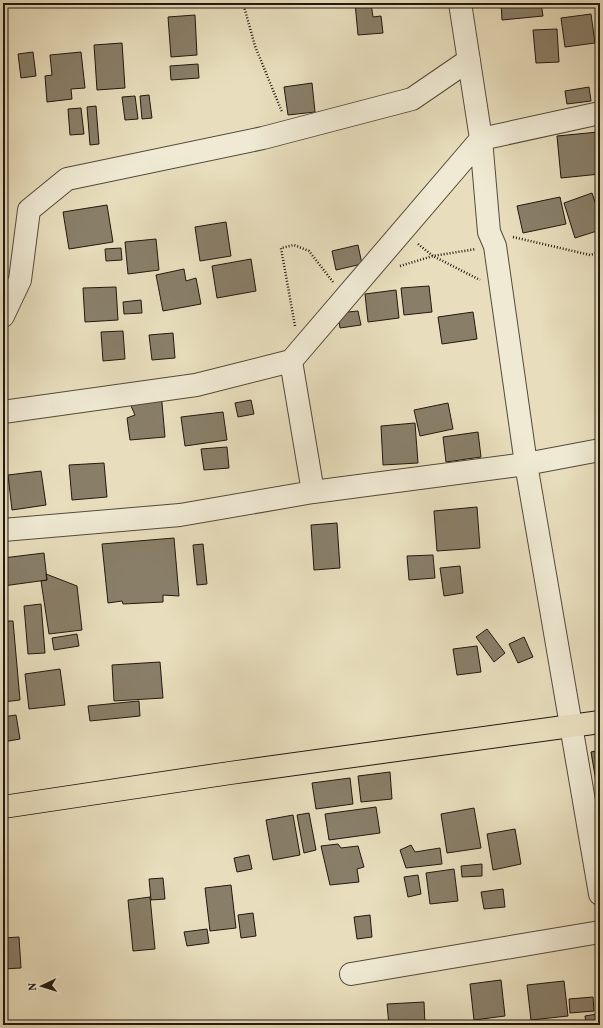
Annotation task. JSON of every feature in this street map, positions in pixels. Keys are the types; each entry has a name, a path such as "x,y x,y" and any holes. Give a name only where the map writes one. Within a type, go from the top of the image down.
{"highway":[{"path":"3,807 230,772 600,722"}],"street":[{"path":"460,3 481,139 492,239 526,464 600,894"},
{"path":"3,316 20,280 29,210 67,179 289,131 412,99 469,60"},
{"path":"3,412 196,385 296,355 481,139 600,113"},
{"path":"296,355 313,492"},
{"path":"3,530 180,515 313,492 526,464 600,450"},
{"path":"351,974 600,932"}],"path":[{"path":"243,3 255,46 289,131"},
{"path":"402,231 433,256 501,292"},
{"path":"398,267 492,239 590,255 600,252"},
{"path":"296,355 292,315 281,248 294,245 309,251 345,298"}],"building":[{"path":"355,3 371,3 373,17 381,16 383,33 358,35"},
{"path":"501,3 541,3 543,16 502,20"},
{"path":"591,14 595,43 565,47 561,18"},
{"path":"195,15 197,55 171,57 168,17"},
{"path":"557,29 559,62 536,63 533,30"},
{"path":"122,43 125,88 97,90 94,45"},
{"path":"33,52 36,76 21,78 18,54"},
{"path":"81,52 85,88 71,89 72,99 47,102 45,76 52,75 50,55"},
{"path":"198,64 199,78 171,80 170,66"},
{"path":"312,83 315,112 288,115 284,87"},
{"path":"589,87 591,101 567,104 565,91"},
{"path":"149,95 152,118 142,119 140,96"},
{"path":"135,96 138,119 125,120 122,97"},
{"path":"96,106 99,144 90,145 87,107"},
{"path":"81,108 84,134 70,135 68,109"},
{"path":"598,132 600,174 561,178 557,136"},
{"path":"592,193 600,217 600,230 575,238 564,203"},
{"path":"560,197 566,224 523,233 517,206"},
{"path":"107,205 113,242 69,249 63,212"},
{"path":"226,222 231,256 200,261 195,227"},
{"path":"156,239 159,270 128,274 125,242"},
{"path":"358,245 362,264 336,270 332,251"},
{"path":"121,248 122,260 106,261 105,249"},
{"path":"251,259 256,291 217,298 212,266"},
{"path":"184,269 186,281 196,278 201,304 163,311 156,275"},
{"path":"429,286 432,312 404,315 401,288"},
{"path":"116,287 118,320 85,322 83,288"},
{"path":"396,290 399,318 368,322 365,294"},
{"path":"141,300 142,313 124,314 123,302"},
{"path":"358,311 361,325 340,328 338,313"},
{"path":"473,312 477,339 442,344 438,317"},
{"path":"123,331 125,359 103,361 101,332"},
{"path":"173,333 175,358 152,360 149,335"},
{"path":"161,392 165,437 130,440 127,418 135,415 128,399"},
{"path":"251,400 254,414 238,417 235,403"},
{"path":"448,403 453,429 420,436 414,410"},
{"path":"223,412 227,440 185,446 181,417"},
{"path":"415,423 418,463 383,465 381,426"},
{"path":"478,432 481,457 446,462 443,437"},
{"path":"227,447 229,468 204,470 201,449"},
{"path":"104,463 107,497 72,500 69,465"},
{"path":"41,471 46,505 12,510 8,475"},
{"path":"477,507 480,548 437,551 434,511"},
{"path":"337,523 340,568 314,570 311,525"},
{"path":"174,538 179,596 163,595 163,602 123,604 122,601 108,603 102,544"},
{"path":"203,544 207,584 197,585 193,545"},
{"path":"44,553 47,580 3,586 3,558"},
{"path":"433,555 435,578 409,580 407,556"},
{"path":"460,566 463,593 444,596 440,568"},
{"path":"46,574 77,586 82,630 49,634 41,581 47,580"},
{"path":"41,604 45,653 28,654 24,606"},
{"path":"3,621 13,621 20,700 3,702"},
{"path":"487,629 505,653 494,662 476,637"},
{"path":"77,634 79,646 54,650 52,638"},
{"path":"524,637 533,657 518,663 509,644"},
{"path":"477,646 481,672 457,675 453,649"},
{"path":"160,662 163,698 114,701 112,665"},
{"path":"60,669 65,705 29,709 25,674"},
{"path":"139,701 140,716 90,721 88,706"},
{"path":"16,715 20,739 3,742 3,717"},
{"path":"600,750 600,799 599,799 591,752"},
{"path":"390,772 392,799 361,802 358,776"},
{"path":"350,778 353,804 316,809 312,783"},
{"path":"376,807 380,833 329,840 325,814"},
{"path":"474,808 481,848 447,853 441,814"},
{"path":"309,813 316,850 304,853 297,815"},
{"path":"293,815 300,855 273,860 266,820"},
{"path":"515,829 521,864 493,870 487,834"},
{"path":"338,844 341,848 358,846 364,867 357,869 359,882 330,885 321,846"},
{"path":"411,845 415,852 440,848 442,864 406,868 400,850"},
{"path":"249,855 252,869 237,872 234,858"},
{"path":"482,864 482,876 462,877 461,866"},
{"path":"454,869 458,901 430,904 426,873"},
{"path":"418,875 421,894 408,897 404,877"},
{"path":"163,878 165,899 151,900 149,879"},
{"path":"231,885 236,928 210,931 205,888"},
{"path":"503,889 505,907 484,909 481,892"},
{"path":"150,897 155,949 133,951 128,900"},
{"path":"253,913 256,936 241,938 238,915"},
{"path":"370,915 372,937 357,939 354,917"},
{"path":"207,929 209,943 187,946 184,932"},
{"path":"19,937 21,968 3,969 3,938"},
{"path":"501,980 505,1016 474,1020 470,984"},
{"path":"564,981 568,1016 531,1020 527,985"},
{"path":"593,997 594,1011 570,1013 569,999"},
{"path":"424,1002 425,1025 389,1025 387,1004"},
{"path":"597,1014 599,1025 586,1025 585,1016"}]}
